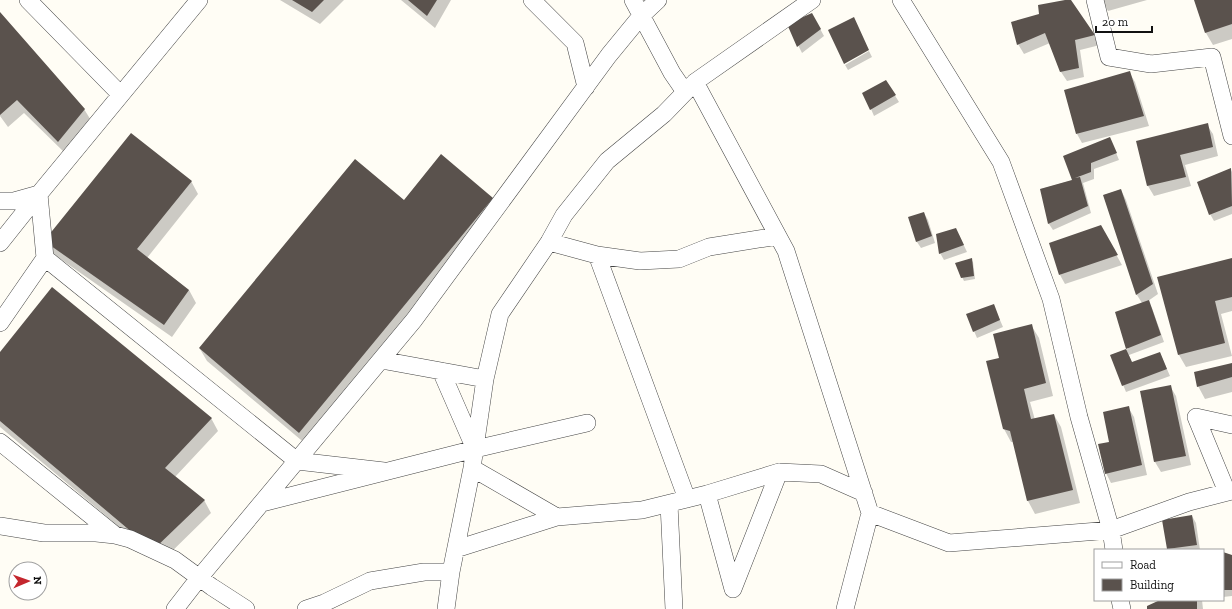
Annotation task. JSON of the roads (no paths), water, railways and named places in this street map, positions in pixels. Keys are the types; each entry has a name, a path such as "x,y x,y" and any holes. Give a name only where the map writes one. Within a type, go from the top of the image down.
{"street":[{"path":"28,0 120,94"},
{"path":"0,243 120,94 199,0"},
{"path":"532,0 575,43 586,87"},
{"path":"633,0 672,73 690,87 786,251 870,513 845,609"},
{"path":"175,609 199,578 414,320 609,55 641,16 658,0"},
{"path":"446,609 451,572 472,468 485,379 500,314 549,242 564,215 607,161 664,114 690,87 812,0"},
{"path":"901,0 1001,162 1051,299 1079,417 1111,530 1114,549"},
{"path":"1095,0 1109,57 1151,64 1212,57 1232,136"},
{"path":"0,201 14,202 39,194"},
{"path":"0,323 45,258 39,194"},
{"path":"549,242 597,255 640,261 679,258 709,247 778,236"},
{"path":"597,255 687,499"},
{"path":"45,258 297,461 384,472"},
{"path":"381,360 485,379"},
{"path":"441,371 475,449"},
{"path":"870,513 949,543 1111,530 1189,502 1230,492 1196,417 1232,426"},
{"path":"262,502 587,423"},
{"path":"0,442 115,535"},
{"path":"472,468 557,517"},
{"path":"456,549 557,517 642,510 707,494 779,472 821,474 864,493"},
{"path":"707,494 733,589 779,472"},
{"path":"669,504 674,609"},
{"path":"0,526 44,533 96,533 115,535 130,539 176,560 199,578 246,609"},
{"path":"306,609 324,603 370,581 424,572 451,572"}]}
